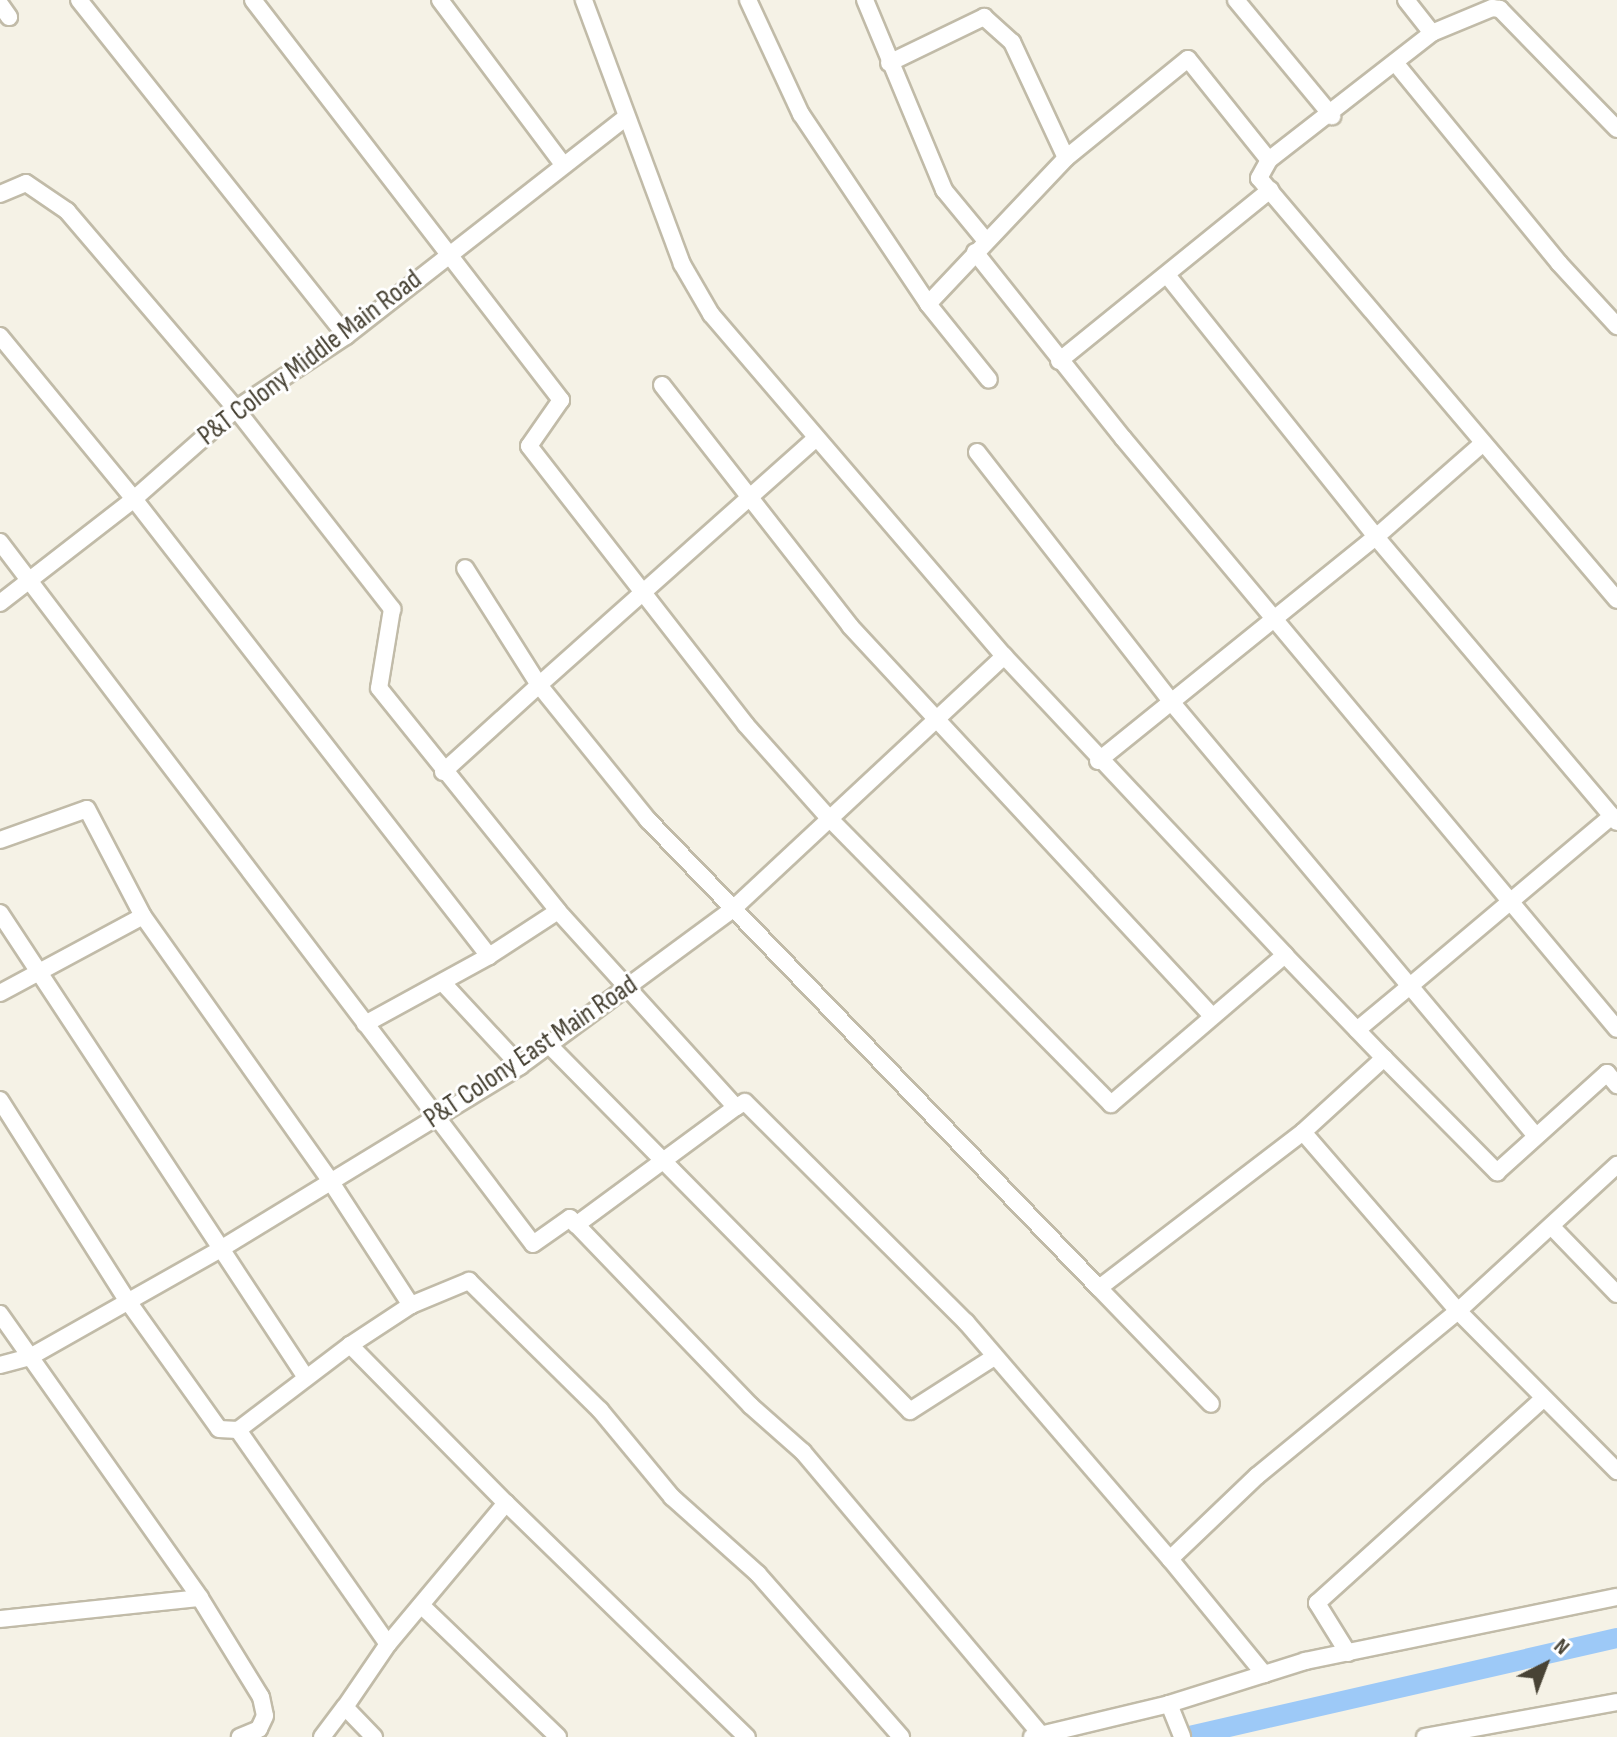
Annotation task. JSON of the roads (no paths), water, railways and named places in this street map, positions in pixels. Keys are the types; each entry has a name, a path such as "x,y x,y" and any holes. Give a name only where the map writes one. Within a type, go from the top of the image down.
{"street":[{"path":"79,0 346,336"},
{"path":"253,0 561,400 529,446 746,725 828,817 1111,1104 1285,955"},
{"path":"440,0 561,162"},
{"path":"584,0 625,118 682,264 704,302 815,439 1098,761 1497,1172 1607,1073 1617,1085"},
{"path":"748,0 801,114 928,304 989,380"},
{"path":"865,0 944,190 1059,361 1617,1029"},
{"path":"1236,0 1332,116"},
{"path":"1406,0 1432,33"},
{"path":"1617,129 1506,4 1432,33 1332,116 1269,160 1259,178 1617,600"},
{"path":"889,63 984,17 1012,42 1066,158"},
{"path":"928,304 1066,158 1188,59 1269,160"},
{"path":"1397,65 1559,263 1617,326"},
{"name":"P&T Colony Middle Main Road","path":"0,603 134,499 236,409 346,336 448,251 625,118"},
{"path":"0,194 26,183 67,211 236,409 392,609 379,688 443,772 558,911 631,987 736,1107"},
{"path":"1059,361 1270,190"},
{"path":"1167,275 1376,537 1614,814 1357,1030"},
{"path":"0,336 134,499 489,956"},
{"path":"662,385 850,626 1212,1016"},
{"path":"443,772 645,595 815,439"},
{"path":"1098,761 1173,704 1376,537 1482,444"},
{"path":"977,452 1173,704 1536,1136"},
{"path":"0,542 31,578 434,1117 533,1244 570,1218 803,1452 1036,1736 1169,1704 1264,1674 1348,1653 1617,1597"},
{"path":"465,568 539,685 648,820 1211,1404"},
{"name":"P&T Colony East Main Road","path":"0,1365 30,1357 219,1250 520,1066 733,909 828,817 1004,656"},
{"path":"0,840 87,809 143,916 331,1182 411,1305"},
{"path":"365,1024 443,983 558,911"},
{"path":"0,913 36,973 305,1376"},
{"path":"0,993 143,916"},
{"path":"443,983 520,1066"},
{"path":"549,1045 663,1165 910,1411 994,1357"},
{"path":"1099,1288 1303,1132 1384,1058"},
{"path":"0,1100 127,1300 219,1429 238,1430 305,1376 411,1305 469,1281 600,1410 672,1497 758,1574 901,1737"},
{"path":"576,1225 663,1165 745,1102 994,1357 1170,1559 1264,1674"},
{"path":"1303,1132 1458,1311 1617,1471"},
{"path":"1170,1559 1257,1476 1458,1311 1553,1228 1617,1165"},
{"path":"1553,1228 1617,1294"},
{"path":"0,1314 200,1598 261,1697 265,1716 259,1729 240,1737"},
{"path":"350,1345 506,1503 747,1737"},
{"path":"1348,1653 1317,1603 1543,1399"},
{"path":"238,1430 388,1644"},
{"path":"322,1737 388,1644 506,1503"},
{"path":"0,1619 200,1598"},
{"path":"421,1605 558,1737"},
{"path":"1425,1737 1617,1702"},
{"path":"1169,1704 1180,1731"},
{"path":"345,1707 374,1737"}],"waterway":[{"path":"1185,1737 1617,1638"}]}
